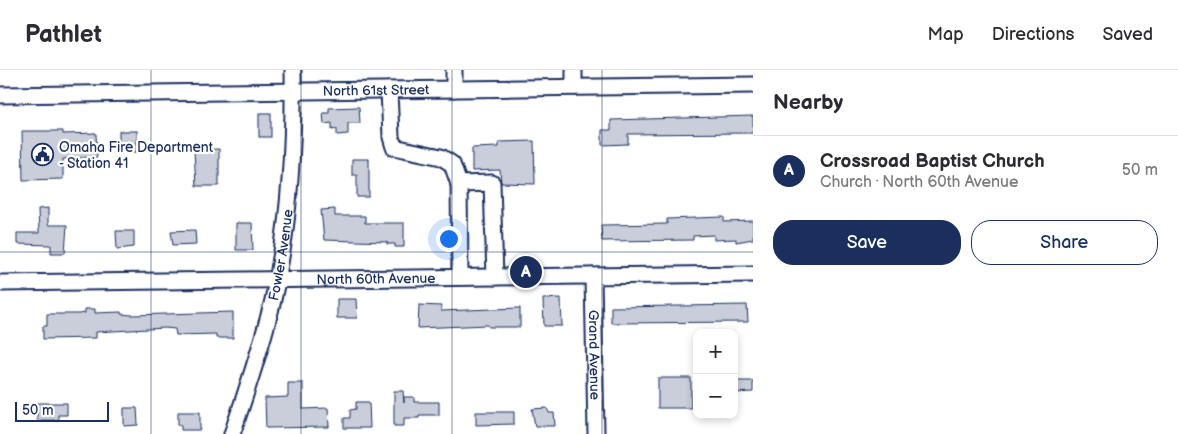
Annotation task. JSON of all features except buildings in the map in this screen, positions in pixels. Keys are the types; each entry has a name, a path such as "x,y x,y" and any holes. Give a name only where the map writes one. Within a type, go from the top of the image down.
{"street":[{"name":"Fowler Avenue","path":"232,434 252,376 276,280 290,186 293,70"},
{"path":"454,70 454,89"},
{"path":"574,70 574,87"},
{"name":"North 61st Street","path":"0,94 753,85"},
{"path":"389,90 391,137 394,148 441,157 452,164 459,184 460,277"},
{"path":"459,184 492,183 495,277"},
{"name":"North 60th Avenue","path":"0,283 753,274"},
{"name":"Grand Avenue","path":"593,276 596,434"}],"place":[{"name":"Omaha Fire Department - Station 41","path":"43,155"},
{"name":"Crossroad Baptist Church","path":"526,272"}]}
